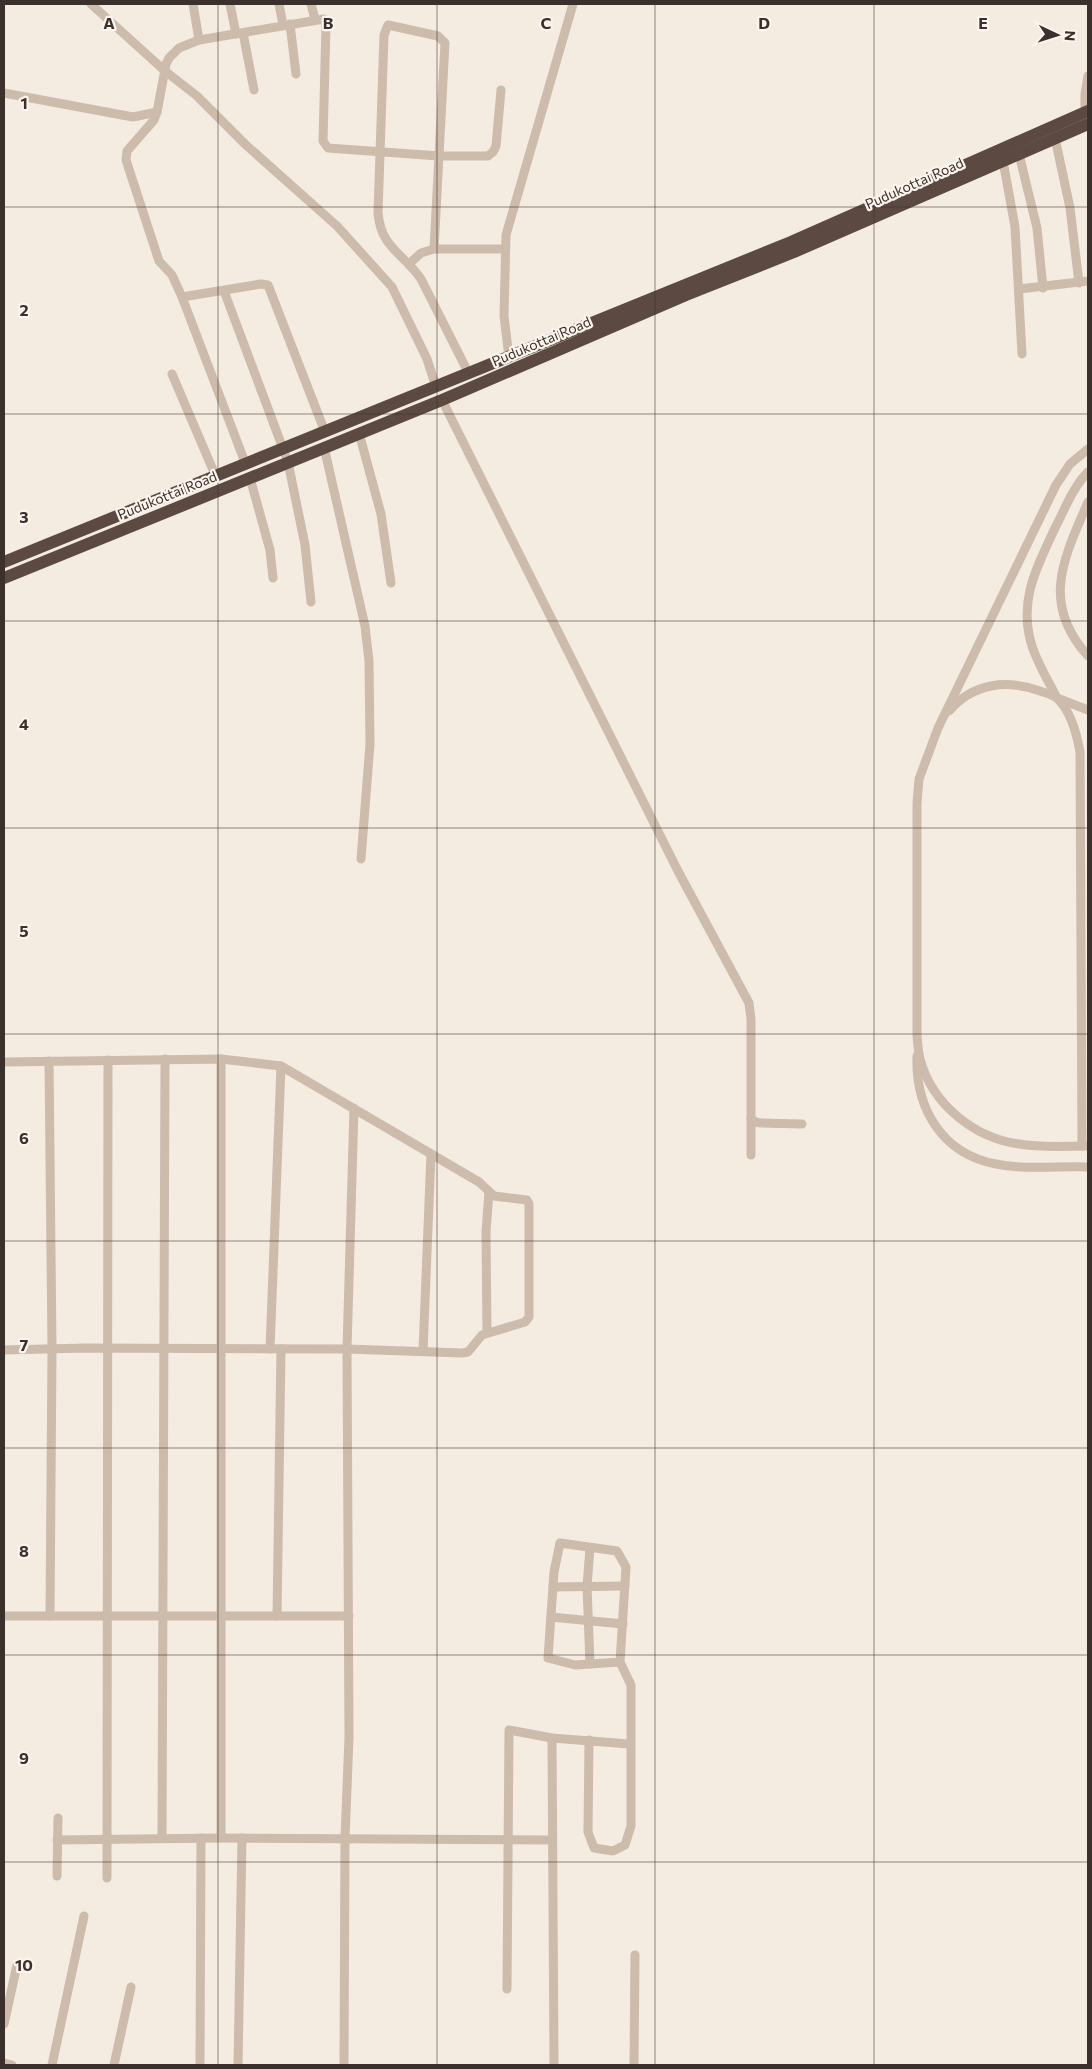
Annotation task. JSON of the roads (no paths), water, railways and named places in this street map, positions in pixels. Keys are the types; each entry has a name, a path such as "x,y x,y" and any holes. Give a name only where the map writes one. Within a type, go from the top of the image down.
{"highway":[{"name":"Pudukottai Road","path":"4,562 246,465 324,447 442,400 686,295 794,252 1003,161 1055,138 1087,116"},
{"name":"Pudukottai Road","path":"4,578 250,478 325,432 791,242 1087,116"},
{"path":"102,522 108,535"}],"street":[{"path":"91,4 197,96 246,144 337,226 392,287 427,359 436,388"},
{"path":"193,4 199,40"},
{"path":"230,4 240,33 254,90"},
{"path":"279,4 287,25 296,74"},
{"path":"310,4 315,20"},
{"path":"509,357 504,316 504,249 506,235 573,4"},
{"path":"246,465 182,296 172,275 159,261 126,160 127,151 154,120 165,70 172,54 183,45 199,40 324,19 326,21 323,142 328,148 439,156 482,157 493,152 496,146 501,90"},
{"path":"434,249 445,43 438,36 388,25 384,35 379,227 389,245 422,279 469,374"},
{"path":"1087,116 1085,94 1088,76"},
{"path":"4,94 133,117 157,112"},
{"path":"1019,290 1084,282 1055,138"},
{"path":"1018,154 1034,214 1043,288"},
{"path":"1003,161 1015,227 1022,354"},
{"path":"409,264 421,253 434,249 504,249"},
{"path":"182,296 261,284 268,285 325,432"},
{"path":"224,291 286,455 305,545 311,602"},
{"path":"172,374 216,478"},
{"path":"442,400 679,874 748,1003 751,1019 751,1154"},
{"path":"359,433 381,514 391,583"},
{"path":"324,447 365,626 369,661 370,744 361,859"},
{"path":"1088,449 1070,464 1056,485 938,728 922,768 917,790 916,1074 920,1091 932,1121 943,1137 955,1147 982,1160 1010,1166 1088,1166"},
{"path":"917,1036 920,1058 928,1079 939,1098 954,1114 973,1127 997,1139 1018,1144 1085,1146 1080,752 1075,729 1033,650 1027,616 1031,582 1038,565 1073,492 1088,472"},
{"path":"250,478 269,544 273,578"},
{"path":"1088,502 1065,557 1061,572 1060,591 1062,609 1068,625 1075,639 1088,656"},
{"path":"938,728 950,710 959,701 978,689 989,686 1006,684 1024,686 1088,710"},
{"path":"221,1059 221,1838"},
{"path":"4,1062 221,1059 281,1066 479,1182 494,1196 526,1200 530,1204 530,1317 525,1322 487,1332 482,1335 468,1352 221,1348 4,1350"},
{"path":"107,1878 108,1060"},
{"path":"162,1838 165,1060"},
{"path":"49,1061 52,1349 50,1616"},
{"path":"270,1349 281,1066"},
{"path":"344,2065 349,1738 347,1349 354,1108"},
{"path":"751,1118 755,1122 802,1124"},
{"path":"423,1350 431,1154"},
{"path":"487,1332 486,1232 489,1192"},
{"path":"277,1616 281,1349"},
{"path":"589,1740 588,1832 594,1848 613,1851 625,1845 631,1826 631,1685 620,1662 626,1567 616,1552 560,1543 554,1572 548,1658 575,1665 620,1662"},
{"path":"590,1548 586,1586 590,1664"},
{"path":"553,1587 625,1586"},
{"path":"4,1616 349,1616"},
{"path":"550,1618 623,1624"},
{"path":"507,1989 509,1730 552,1738 630,1744"},
{"path":"552,1738 554,2065"},
{"path":"57,1876 58,1818"},
{"path":"57,1840 107,1838 552,1840"},
{"path":"200,2065 201,1838"},
{"path":"238,2065 242,1838"},
{"path":"52,2065 84,1916"},
{"path":"634,2065 635,1955"},
{"path":"4,2024 17,1965"},
{"path":"114,2065 130,1987"},
{"path":"4,2063 12,2065"}]}
